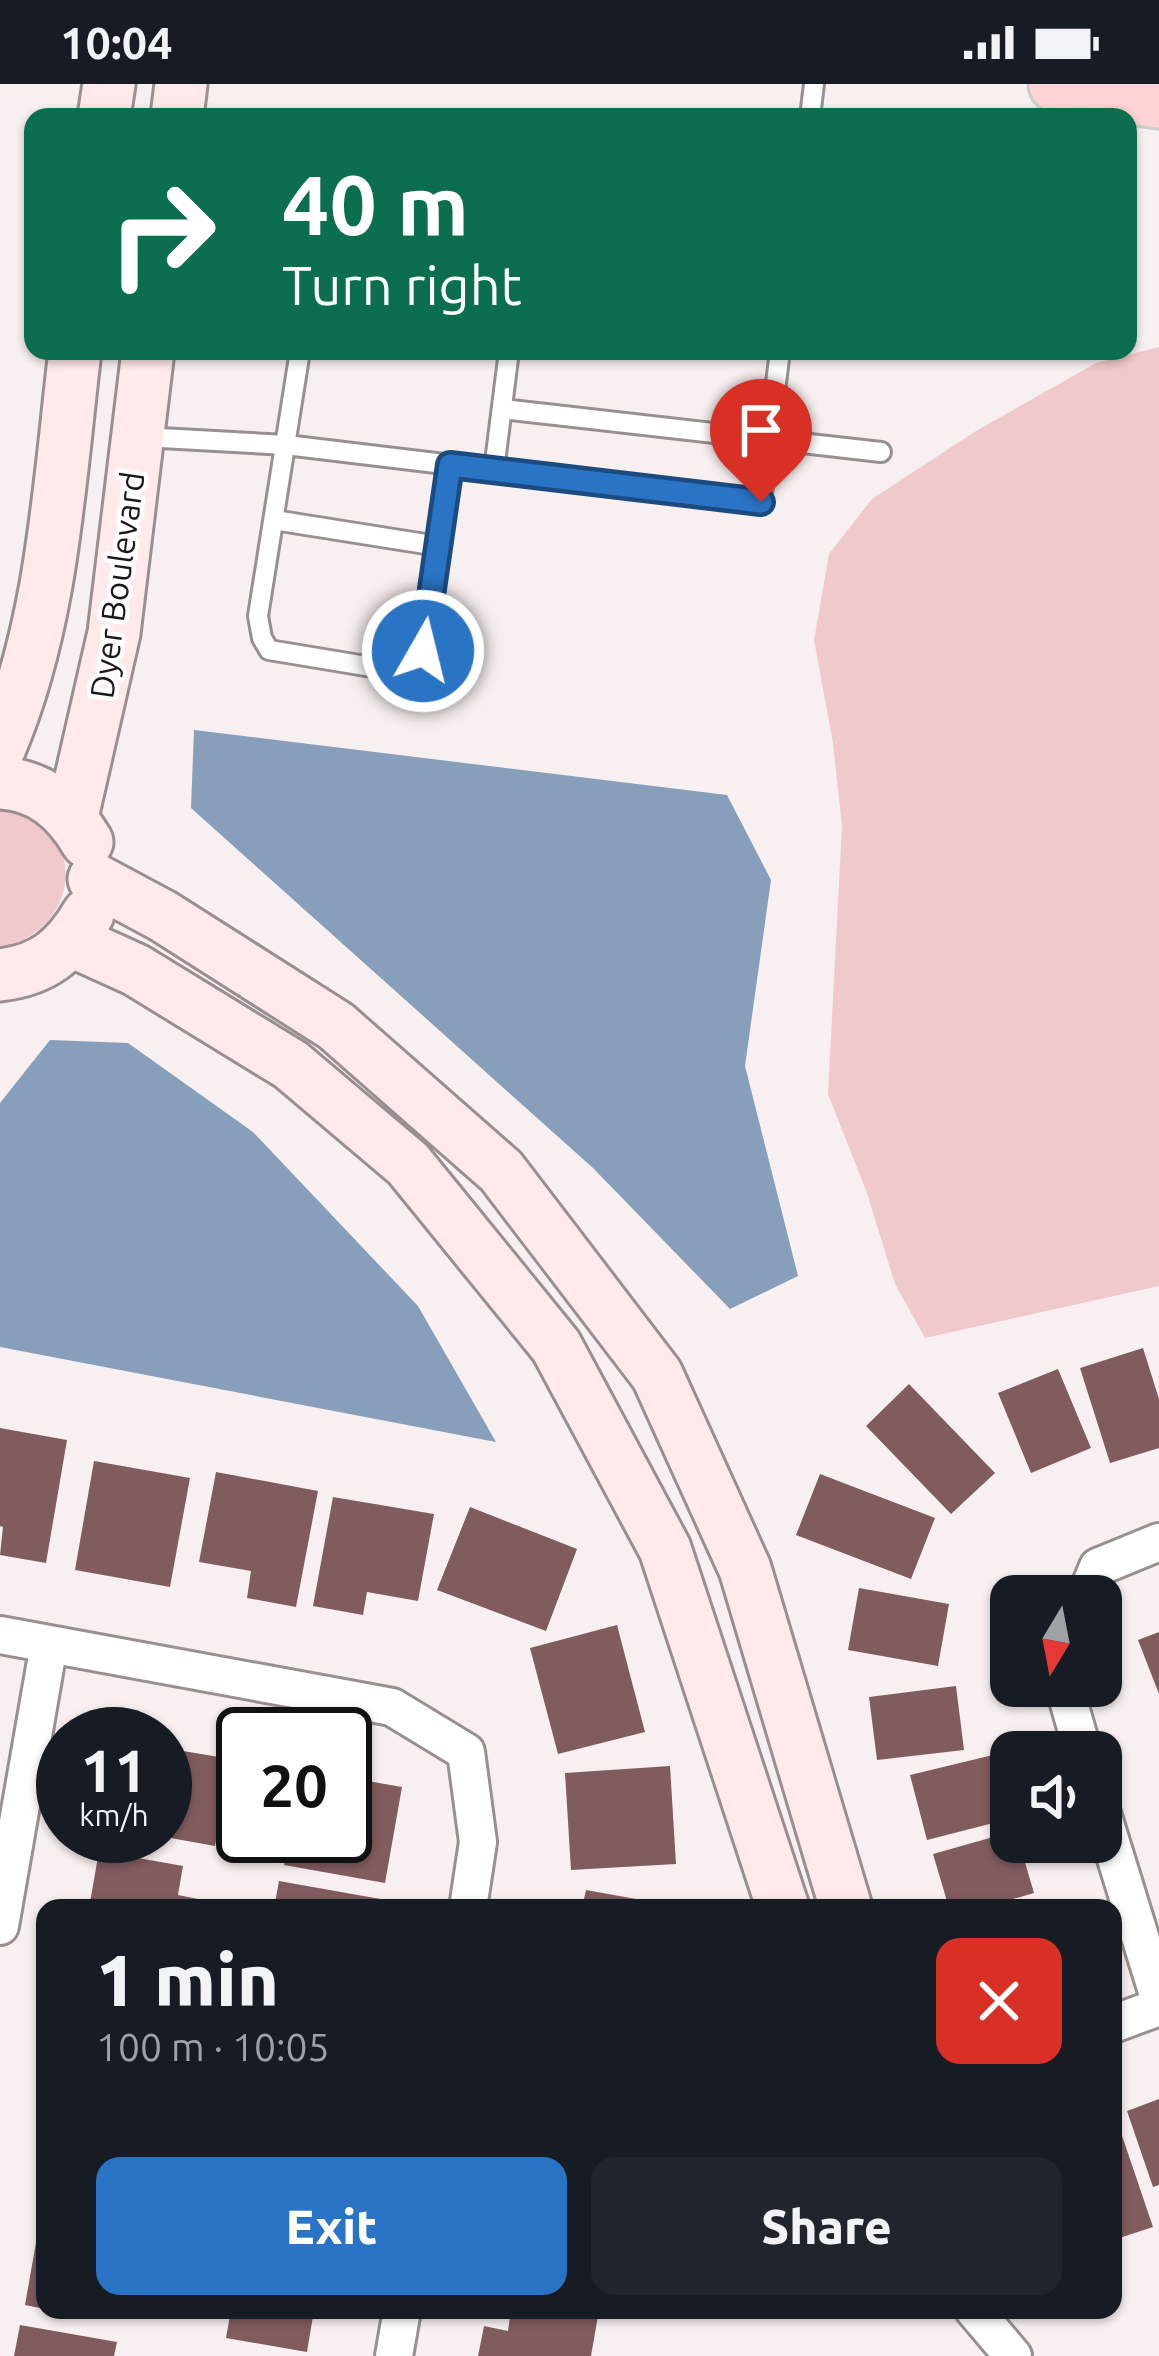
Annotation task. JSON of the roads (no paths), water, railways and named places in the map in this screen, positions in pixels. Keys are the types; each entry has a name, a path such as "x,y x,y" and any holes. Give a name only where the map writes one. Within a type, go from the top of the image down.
{"main road":[{"path":"1058,84 1159,99"}],"street":[{"path":"0,746 17,706 42,615 74,360"},
{"name":"Dyer Boulevard","path":"72,817 114,633 147,360"},
{"path":"0,783 47,796 72,817 89,846 94,879 89,912 72,940 50,960 25,972 0,975"},
{"path":"94,879 163,916 336,1026 501,1171 657,1375 745,1569 843,1899"},
{"path":"72,940 136,970 292,1065 408,1164 556,1346 665,1549 780,1899"},
{"path":"1095,1575 1099,1567 1159,1542"},
{"path":"0,1635 392,1707 466,1751 478,1842 469,1899"},
{"path":"0,1926 50,1644"},
{"path":"1117,1863 1159,2002 1122,2020"},
{"path":"394,2356 400,2319"},
{"path":"982,2319 1013,2356"}],"lane":[{"path":"298,360 258,616 269,650 384,669 410,666 423,651 450,465"},
{"path":"494,470 508,360"},
{"path":"138,437 286,445 761,502 779,360"},
{"path":"502,409 881,452"},
{"path":"274,520 438,546"}],"water":[{"path":"194,730 727,795 771,880 745,1066 798,1276 730,1309 593,1168 191,808"},
{"path":"50,1040 128,1043 253,1132 418,1306 496,1442 0,1347 0,1103"}]}
